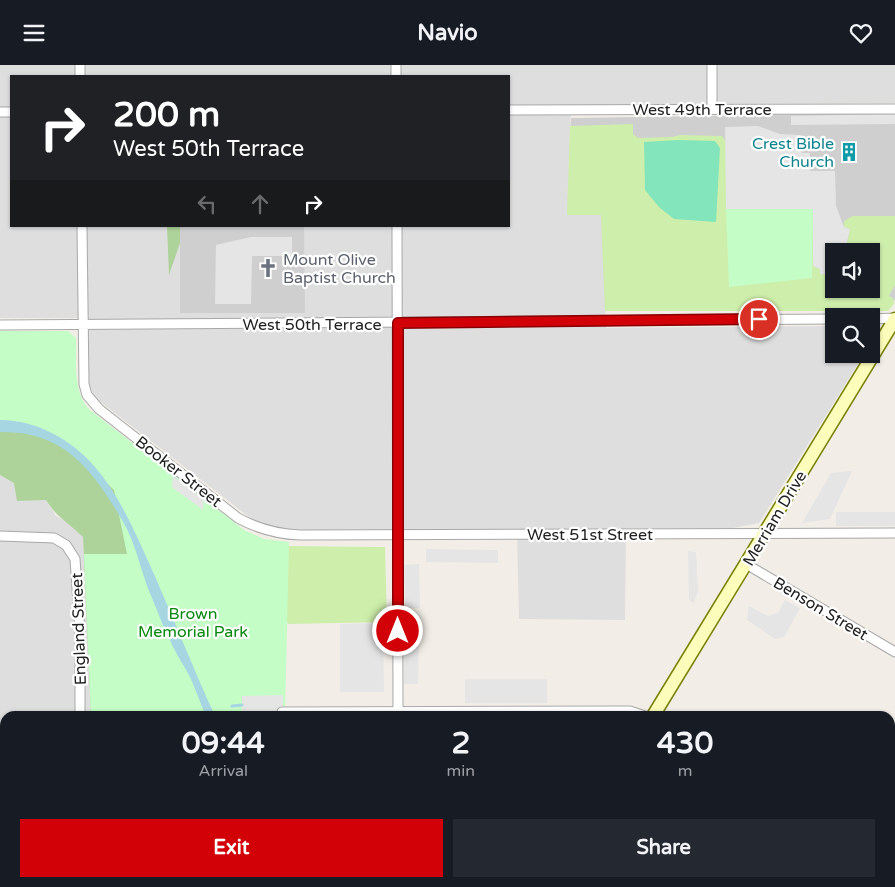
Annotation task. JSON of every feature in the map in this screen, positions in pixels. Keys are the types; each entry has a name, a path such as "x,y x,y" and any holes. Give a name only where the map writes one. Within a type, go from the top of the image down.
{"main road":[{"name":"Merriam Drive","path":"657,711 895,319"}],"street":[{"path":"712,65 712,109"},
{"name":"West 49th Terrace","path":"510,110 895,109"},
{"path":"82,227 83,325"},
{"path":"398,227 398,711"},
{"name":"West 50th Terrace","path":"0,325 825,319"},
{"path":"880,319 895,319"},
{"name":"Booker Street","path":"83,325 85,391 99,409 238,518 254,526 284,535"},
{"name":"West 51st Street","path":"284,535 895,533"},
{"name":"England Street","path":"0,536 54,538 66,545 75,559 78,576 80,711"},
{"name":"Benson Street","path":"746,564 895,652"}],"shaded area":[{"path":"0,65 895,65 895,103 571,105 567,214 601,215 606,328 825,326 825,363 858,363 759,523 733,528 626,528 625,620 519,619 517,529 295,530 270,527 253,520 94,397 88,380 88,318 0,318"},
{"path":"895,113 895,299 888,311 880,311 880,308 825,308 825,311 605,311 601,215 567,215 571,118"},
{"path":"895,114 895,124 791,125 791,116"},
{"path":"758,126 780,134 800,135 800,150 802,153 810,153 810,171 835,171 836,206 844,227 850,229 847,243 825,243 825,274 820,274 820,269 813,266 813,209 726,209 725,127"},
{"path":"180,227 304,227 305,313 180,313"},
{"path":"251,237 292,237 292,256 252,256 251,304 215,304 216,245"},
{"path":"852,471 830,519 802,523 831,473"},
{"path":"0,475 46,500 56,516 71,524 83,537 91,711 0,711"},
{"path":"173,476 204,500 203,510 172,487"},
{"path":"836,512 895,512 895,526 836,526"},
{"path":"426,549 498,550 498,563 426,562"},
{"path":"688,551 696,552 698,591 694,603 689,600"},
{"path":"419,564 420,608 405,608 404,565"},
{"path":"785,600 800,608 784,637 775,639 747,620 749,606 768,616 778,613"},
{"path":"383,623 384,692 340,692 340,624"},
{"path":"404,639 419,639 418,684 404,684"},
{"path":"465,679 547,679 547,703 465,703"},
{"path":"283,695 283,711 242,711 242,696"}],"green space":[{"path":"633,124 633,134 638,138 680,135 722,136 726,142 813,209 813,266 820,269 820,274 825,271 825,298 880,298 880,243 847,243 850,229 844,227 844,221 853,216 895,216 895,285 889,296 893,298 894,304 888,311 880,311 880,308 825,308 825,311 605,311 601,215 567,215 570,126"},
{"path":"678,140 715,141 720,148 716,222 674,219 659,207 645,190 644,142"},
{"path":"726,209 813,209 812,278 729,287"},
{"path":"167,227 180,227 180,243 169,275"},
{"name":"Brown Memorial Park","path":"0,331 68,331 76,338 78,386 84,403 90,410 244,530 264,539 289,542 285,711 91,711 84,554 127,554 114,490 59,437 0,421"},
{"path":"0,421 59,437 113,488 133,523 194,659 100,711 91,711 83,537 59,516 46,500 17,501 14,483 0,475"},
{"path":"239,532 280,546 385,547 387,622 288,624"}],"water":[{"path":"0,420 27,424 53,433 76,448 104,478 119,501 138,538 213,711 204,711 190,677 174,650 163,625 127,529 100,485 74,457 59,446 42,438 22,433 0,432"}],"waterway":[{"path":"232,706 242,705"}],"place":[{"name":"Crest Bible Church","path":"849,152"},
{"name":"Mount Olive Baptist Church","path":"268,268"}],"route":[{"path":"398,631 398,323 759,319"}]}
